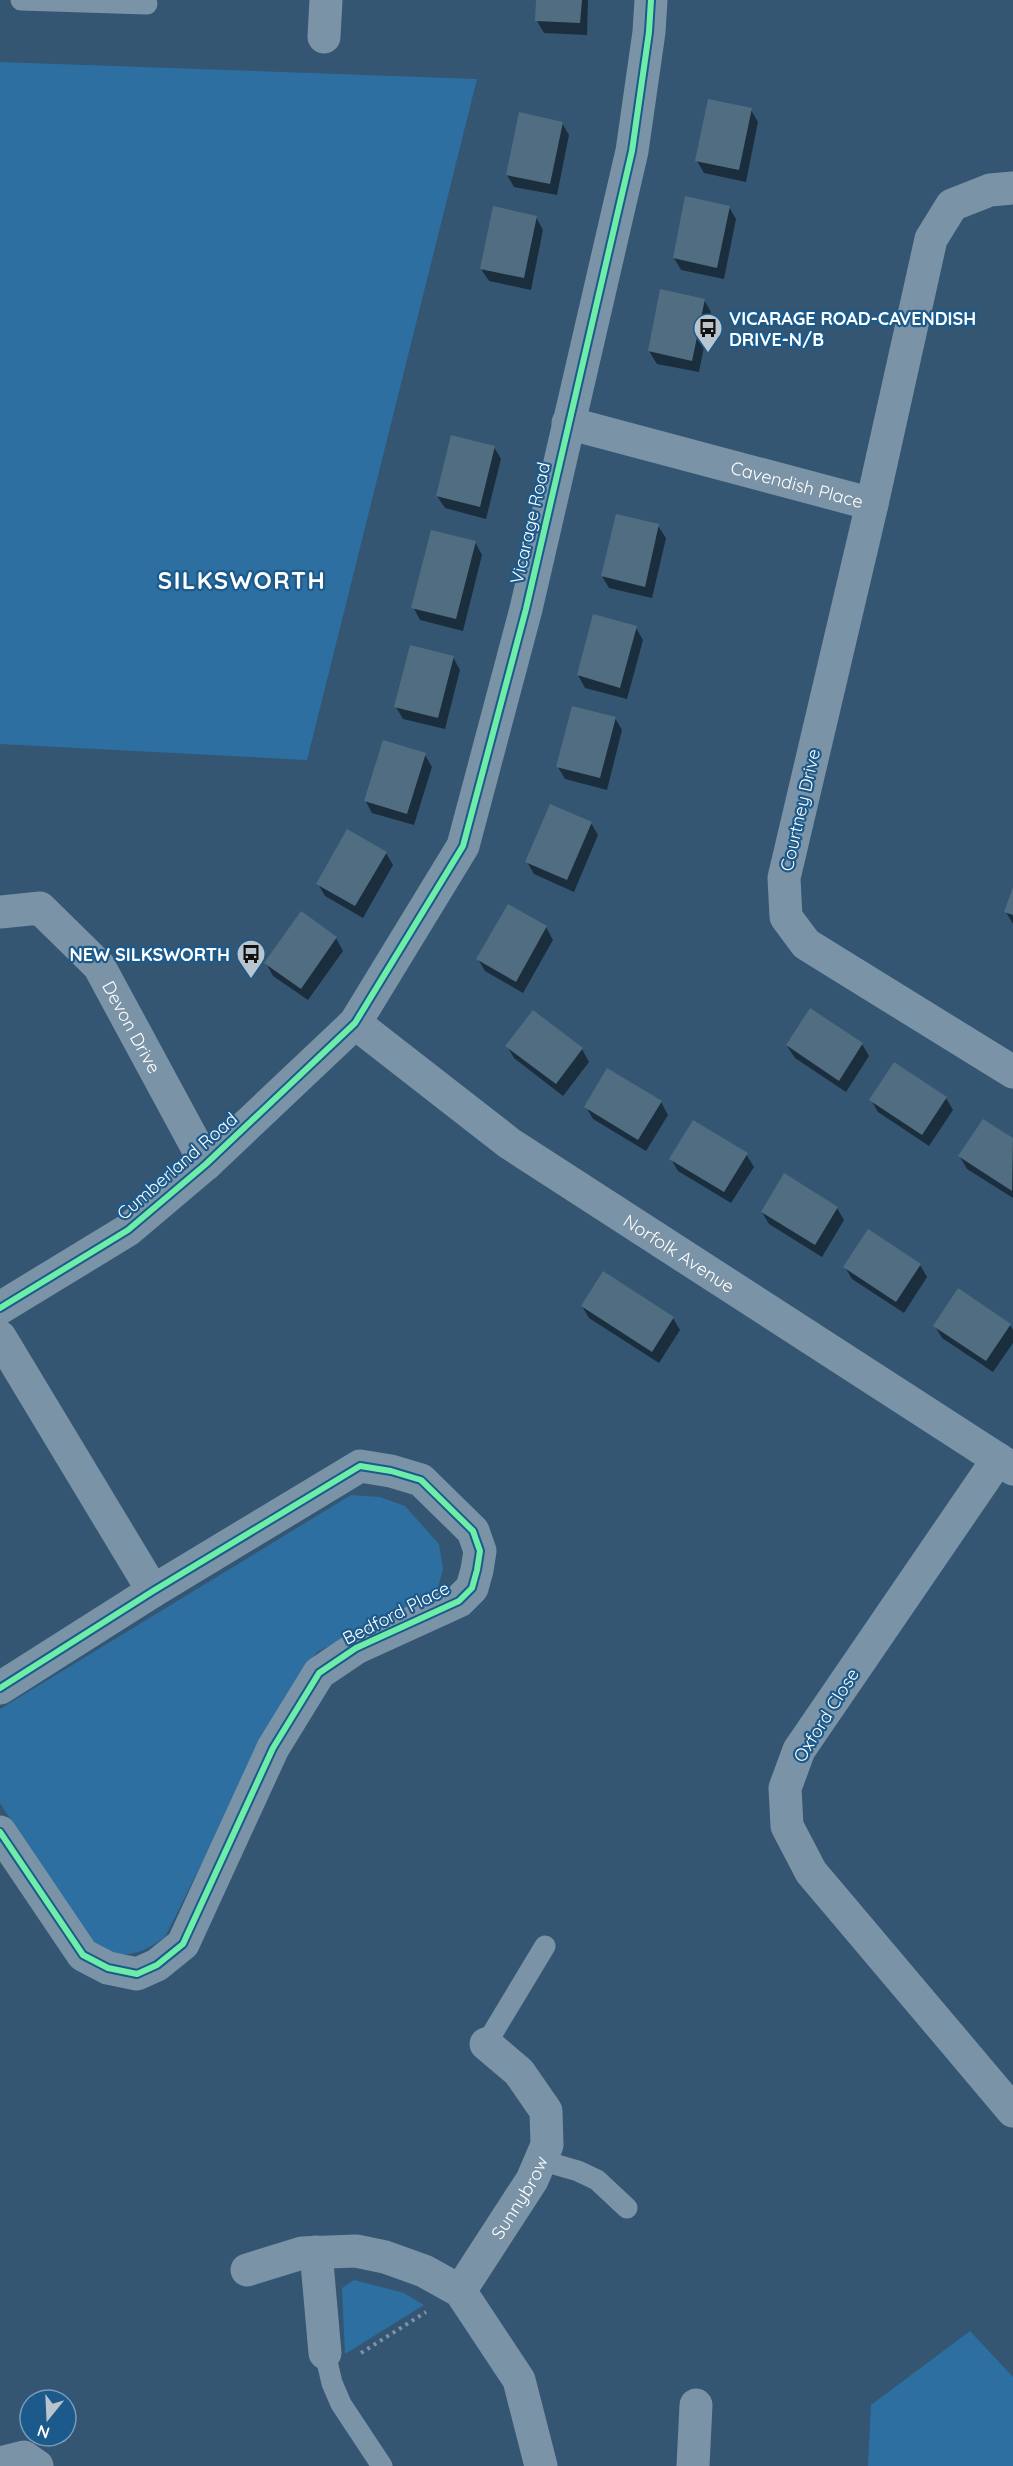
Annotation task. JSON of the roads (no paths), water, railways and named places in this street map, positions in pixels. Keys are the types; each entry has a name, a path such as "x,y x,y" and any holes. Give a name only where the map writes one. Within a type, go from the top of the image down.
{"street":[{"path":"324,37 326,0"},
{"name":"Vicarage Road","path":"355,1023 463,846 526,609 632,151 649,32 651,0"},
{"name":"Cavendish Place","path":"568,423 872,504 931,239 952,205 990,190 1013,188"},
{"name":"Courtney Drive","path":"872,504 784,878 786,916 806,944 1013,1072"},
{"name":"Devon Drive","path":"0,912 40,908 99,966 206,1164"},
{"name":"Cumberland Road","path":"0,1308 128,1230 206,1164 355,1023"},
{"name":"Norfolk Avenue","path":"355,1023 509,1143 1005,1464"},
{"path":"0,1337 153,1591"},
{"name":"Oxford Close","path":"1005,1464 799,1750 785,1788 787,1827 811,1872 1013,2111"},
{"name":"Bedford Place","path":"0,1688 153,1591 360,1466 391,1471 421,1480 473,1532 480,1551 472,1588 459,1600 356,1648 319,1672 273,1748 183,1944 157,1965 136,1974 108,1968 83,1955 0,1832"},
{"name":"Sunnybrow","path":"460,2291 532,2180 547,2145 546,2111 519,2072 486,2044"},
{"path":"247,2270 302,2253 356,2250 385,2257 424,2271 460,2291 519,2380 541,2466"},
{"path":"316,2252 327,2359"},
{"path":"693,2466 696,2405"},
{"path":"0,2463 24,2457 37,2466"}],"lane":[{"path":"21,0 147,4"},
{"path":"486,2044 545,1946"},
{"path":"540,2160 578,2171 597,2180 627,2208"},
{"path":"327,2359 332,2383 341,2404 382,2466"}],"place":[{"name":"VICARAGE ROAD-CAVENDISH DRIVE-N/B","path":"708,354"},
{"name":"NEW SILKSWORTH","path":"251,980"}],"district":[{"name":"SILKSWORTH","path":"242,580"}]}
